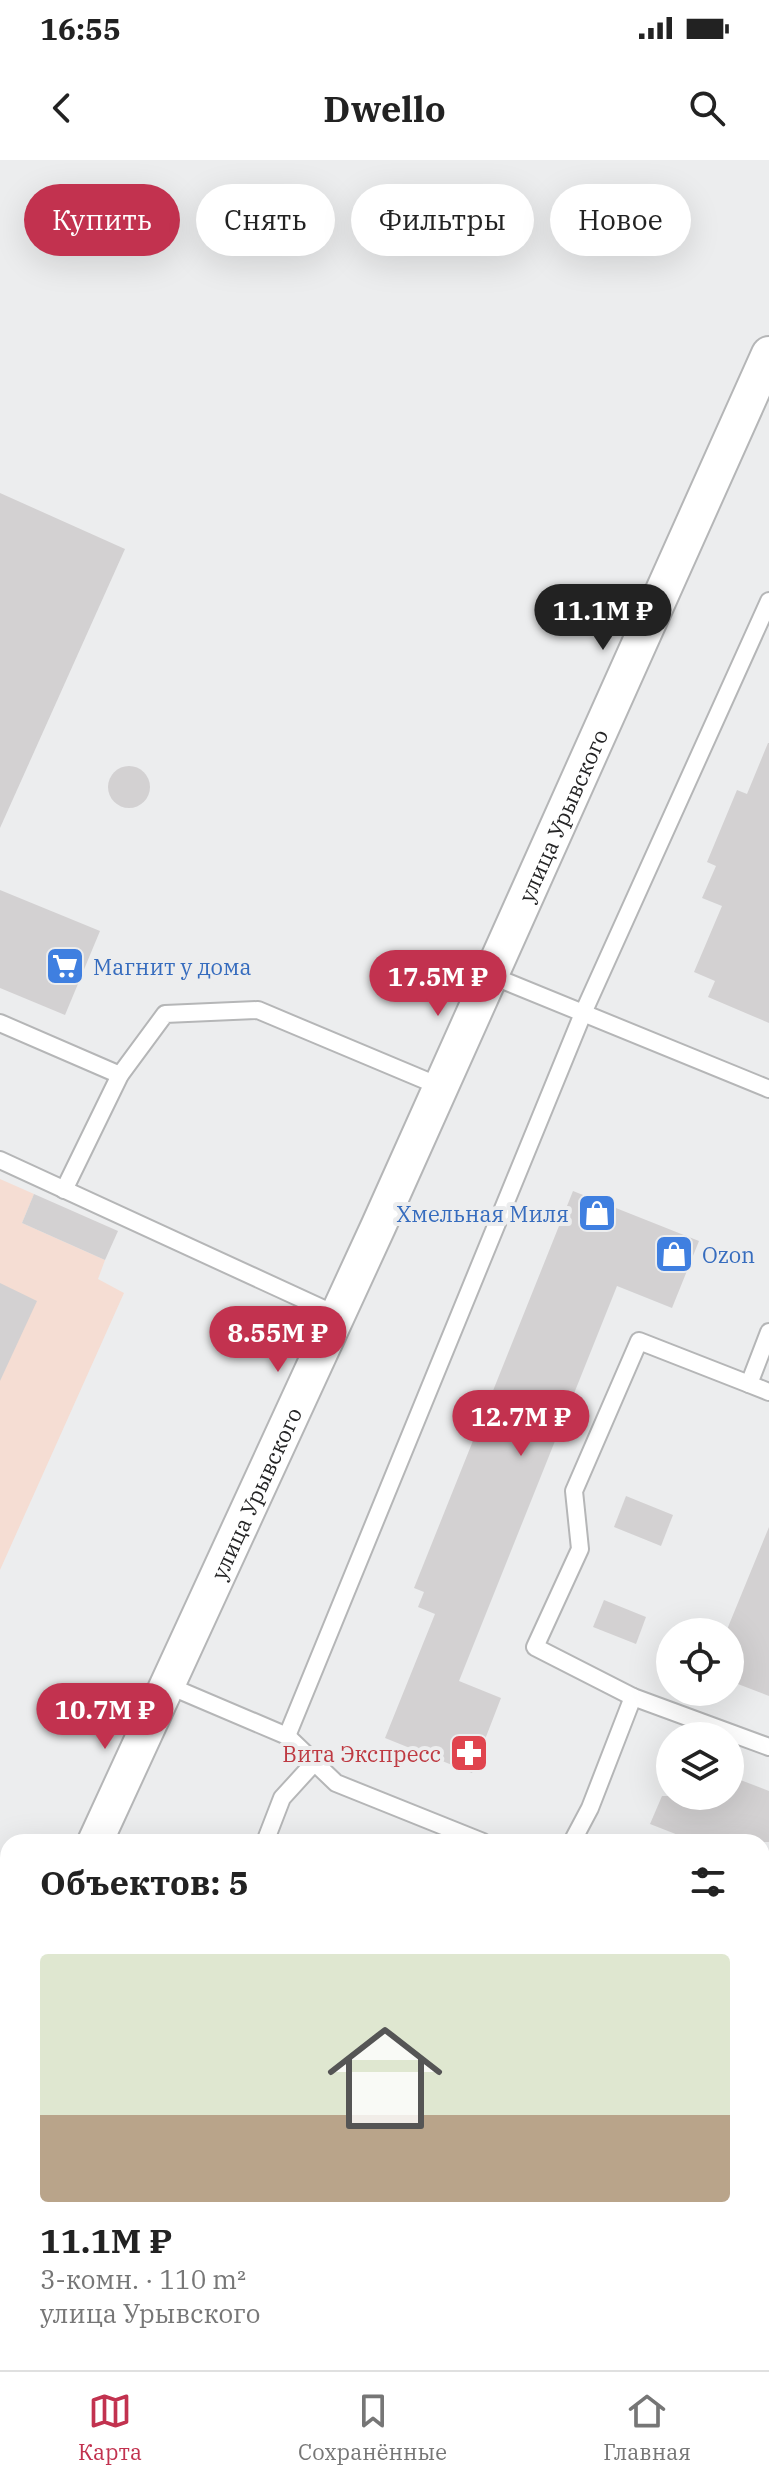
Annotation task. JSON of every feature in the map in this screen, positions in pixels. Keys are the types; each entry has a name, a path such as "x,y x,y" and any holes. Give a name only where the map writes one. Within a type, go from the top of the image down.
{"street":[{"name":"улица Урывского","path":"99,1834 337,1315 769,354"}],"lane":[{"path":"287,1736 584,1011 769,601"},
{"path":"490,975 769,1089"},
{"path":"64,1190 120,1075 165,1014 258,1010 439,1086"},
{"path":"0,1023 120,1075"},
{"path":"0,1160 337,1315"},
{"path":"749,1384 769,1332"},
{"path":"769,1392 639,1341 574,1491 580,1549 535,1647 633,1697 769,1747"},
{"path":"167,1685 287,1736 336,1783 463,1834"},
{"path":"576,1834 590,1808 633,1697"},
{"path":"268,1834 282,1798 313,1764"}],"shaded area":[{"path":"0,1179 34,1194 22,1223 105,1260 98,1279 124,1293 0,1570"}],"building":[{"path":"0,493 125,549 0,828"},
{"path":"768,743 769,1023 708,997 715,981 694,972 722,906 702,898 716,866 707,862 737,790 747,794"},
{"path":"129,766 144,772 150,787 144,802 129,808 114,802 108,787 114,772"},
{"path":"0,890 100,931 65,1015 0,988"},
{"path":"573,1191 699,1241 672,1308 617,1286 459,1681 501,1698 472,1773 385,1738 435,1614 418,1607 424,1592 414,1588"},
{"path":"34,1194 118,1231 105,1260 22,1223"},
{"path":"0,1283 37,1301 0,1381"},
{"path":"626,1496 673,1515 661,1546 614,1527"},
{"path":"769,1527 769,1696 744,1686 744,1618 732,1618"},
{"path":"604,1600 646,1617 636,1644 593,1627"},
{"path":"744,1781 769,1791 769,1834 676,1834 650,1824 656,1810 744,1810"}],"place":[{"name":"Магнит у дома","path":"65,966"},
{"name":"Хмельная Миля","path":"597,1213"},
{"name":"Ozon","path":"674,1254"},
{"name":"Вита Экспресс","path":"469,1753"}]}
